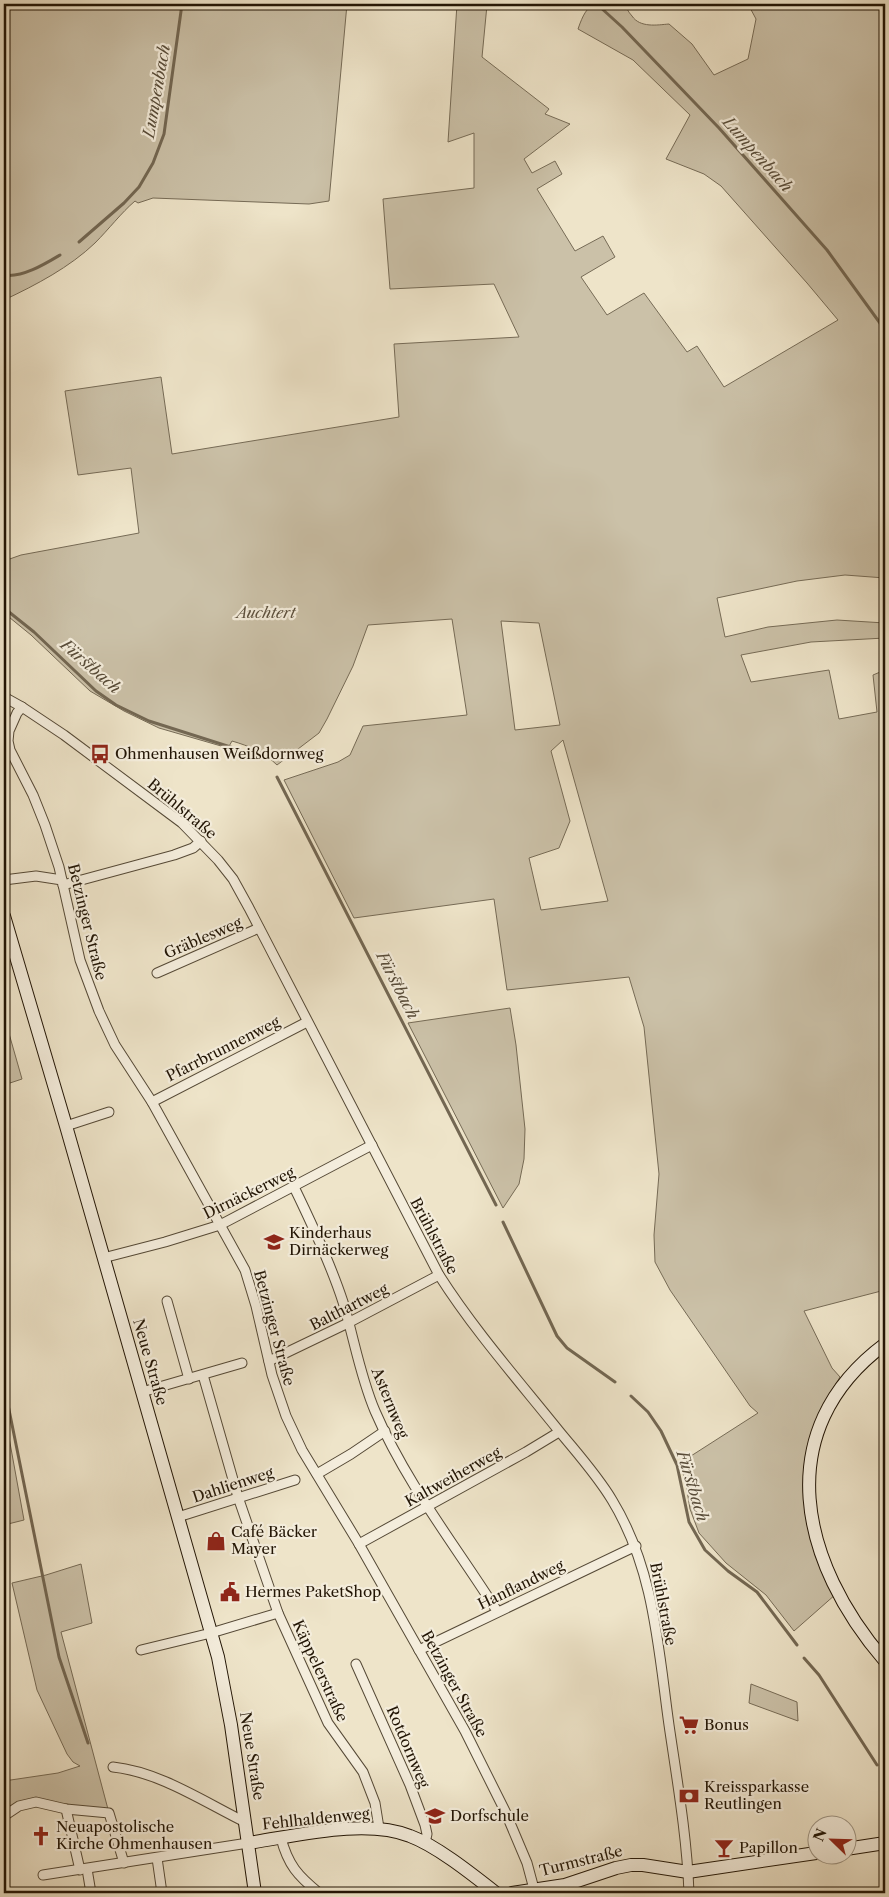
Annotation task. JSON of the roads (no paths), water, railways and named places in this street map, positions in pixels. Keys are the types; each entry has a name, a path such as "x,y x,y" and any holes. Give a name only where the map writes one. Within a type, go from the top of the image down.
{"main road":[{"name":"Neue Straße","path":"4,916 211,1633 226,1695 255,1893"},
{"path":"885,1344 857,1368 832,1399 812,1450 809,1484 812,1518 818,1543 828,1570 858,1627 885,1661"},
{"name":"Fehlhaldenweg","path":"248,1842 341,1829 379,1828 411,1836 425,1843 496,1893"},
{"path":"856,1847 885,1843"},
{"name":"Turmstraße","path":"512,1893 577,1882 630,1865 688,1872 806,1854"}],"street":[{"name":"Brühlstraße","path":"4,697 22,707 172,815 202,841 233,879 439,1275 472,1323 611,1498 636,1546 646,1577 679,1792 689,1893"},
{"name":"Betzinger Straße","path":"22,707 9,731 8,741 10,750 45,825 62,883 76,945 91,994 115,1045 152,1102 248,1279 276,1390 286,1416 302,1450 359,1544 453,1709 494,1787 527,1863 534,1890"},
{"path":"4,880 36,876 62,883 174,855 193,848 202,841"},
{"name":"Gräblesweg","path":"157,973 259,928"},
{"name":"Pfarrbrunnenweg","path":"152,1102 308,1022"},
{"path":"66,1126 108,1112"},
{"name":"Dirnäckerweg","path":"103,1258 220,1225 372,1145"},
{"name":"Asternweg","path":"294,1187 337,1285 365,1382 384,1430 403,1467 427,1506 497,1611"},
{"name":"Balthartweg","path":"269,1361 348,1324 439,1275"},
{"path":"167,1301 188,1379"},
{"path":"142,1392 242,1363"},
{"name":"Käppelerstraße","path":"203,1375 238,1497 278,1614 328,1723 363,1772 375,1803 379,1828"},
{"path":"317,1474 351,1454 384,1430"},
{"name":"Kaltweiherweg","path":"359,1544 560,1432"},
{"name":"Dahlienweg","path":"178,1517 295,1480"},
{"name":"Hanflandweg","path":"419,1650 636,1546"},
{"path":"141,1650 278,1614"},
{"name":"Rotdornweg","path":"356,1664 410,1785 425,1825 427,1834 425,1843"},
{"name":"Neue Straße","path":"113,1766 153,1777 245,1822"},
{"path":"4,1816 19,1806 36,1802 66,1809 110,1814 124,1863"},
{"path":"66,1809 91,1893"},
{"path":"281,1838 285,1853 294,1870 319,1893"},
{"name":"Fehlhaldenweg","path":"43,1875 248,1842"},
{"path":"156,1858 162,1893"}],"waterway":[{"name":"Lumpenbach","path":"79,242 124,203 139,187 153,163 164,134 182,4"},
{"name":"Lumpenbach","path":"600,7 622,27 719,128 827,250 885,330"},
{"name":"Lumpenbach","path":"4,275 26,272 60,255"},
{"name":"Fürstbach","path":"4,608 34,632 96,691 116,705 149,721 256,755"},
{"name":"Fürstbach","path":"277,777 496,1205"},
{"name":"Fürstbach","path":"503,1222 557,1336 567,1348 615,1382"},
{"path":"4,1385 59,1657 88,1743"},
{"name":"Fürstbach","path":"631,1396 648,1412 661,1431 677,1465 689,1522 705,1550 728,1571 757,1592 797,1645"},
{"name":"Fürstbach","path":"804,1658 819,1675 877,1765"}],"place":[{"name":"Ohmenhausen Weißdornweg","path":"100,754"},
{"name":"Kinderhaus Dirnäckerweg","path":"274,1242"},
{"name":"Café Bäcker Mayer","path":"216,1541"},
{"name":"Hermes PaketShop","path":"230,1592"},
{"name":"Bonus","path":"689,1725"},
{"name":"Kreissparkasse Reutlingen","path":"689,1796"},
{"name":"Dorfschule","path":"435,1816"},
{"name":"Neuapostolische Kirche Ohmenhausen","path":"41,1836"},
{"name":"Papillon","path":"724,1848"}],"park label":[{"name":"Auchtert","path":"266,613"}]}
